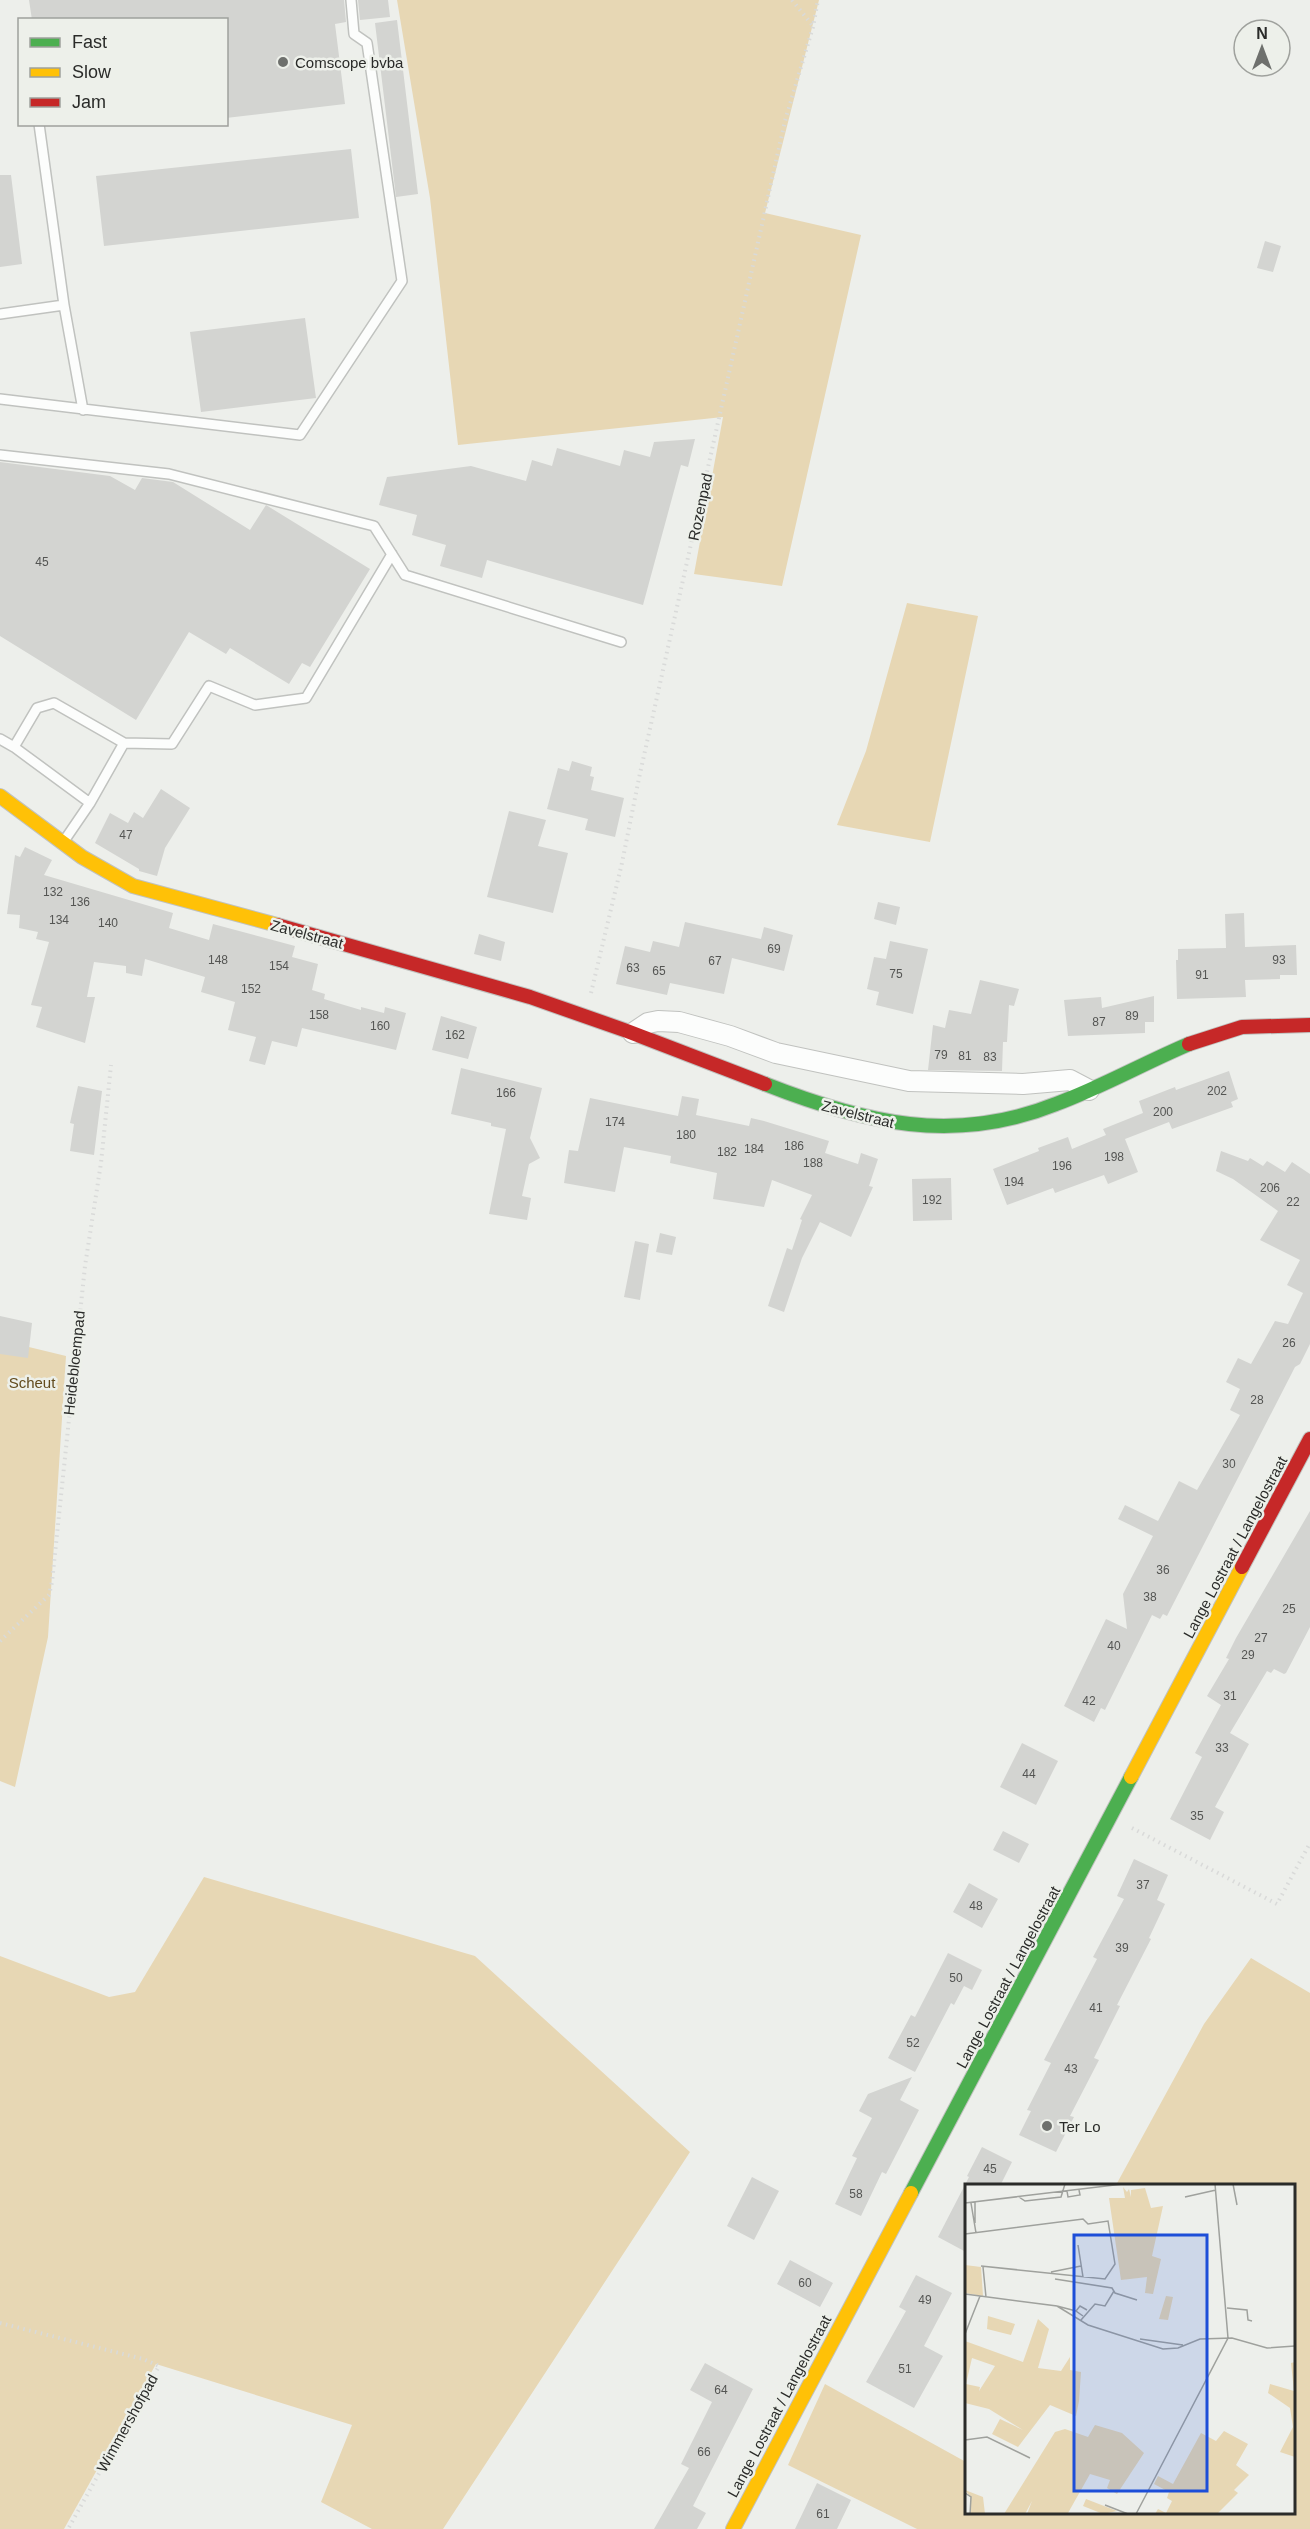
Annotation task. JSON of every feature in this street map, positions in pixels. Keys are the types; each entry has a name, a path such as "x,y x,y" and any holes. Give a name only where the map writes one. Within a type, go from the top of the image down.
{"street":[{"name":"Zavelstraat","path":"0,796 118,880 133,886 486,983 586,1016 830,1108 872,1121 901,1125 959,1127 1021,1118 1089,1090 1187,1044 1221,1033 1244,1027 1310,1025"},
{"path":"633,1033 648,1023 679,1022 730,1036 776,1053 909,1081 1023,1084 1070,1080 1089,1090"},
{"name":"Lange Lostraat / Langelostraat","path":"733,2529 1112,1817 1310,1439"}],"lane":[{"path":"0,399 300,435 402,281 367,43 354,34 351,0"},
{"path":"39,126 64,305 83,410"},
{"path":"0,314 64,305"},
{"path":"0,455 169,474 374,526 405,575 621,642"},
{"path":"14,747 37,708 54,703 124,743 172,744 209,686 255,705 306,698 392,554"},
{"path":"0,739 90,803"},
{"path":"63,842 90,803 124,743"}],"path":[{"path":"792,0 813,27"},
{"name":"Rozenpad","path":"586,1016 622,863 785,121 813,27 818,0"},
{"name":"Heidebloempad","path":"0,1641 49,1595 52,1582 85,1266 101,1163 111,1065"},
{"path":"1112,1817 1277,1904 1310,1844"},
{"name":"Wimmershofpad","path":"0,2323 143,2359 159,2366 68,2529"}],"green space":[{"path":"397,0 819,0 765,213 861,235 782,586 694,574 723,417 458,445 430,198"},
{"path":"907,603 978,616 930,842 837,825 866,751"},
{"name":"Scheut","path":"0,1340 66,1356 48,1637 15,1787 0,1781"},
{"path":"204,1877 475,1956 690,2152 443,2529 372,2529 321,2502 352,2425 156,2364 64,2529 0,2529 0,1956 109,1997 135,1992"},
{"path":"1251,1958 1310,1993 1310,2529 917,2529 788,2465 825,2384 965,2461 965,2514 1295,2514 1295,2184 1117,2184 1204,2024"}],"building":[{"name":"Comscope bvba","path":"29,0 344,0 346,22 335,24 345,104 228,118 228,18 32,18"},
{"path":"358,0 388,0 390,17 360,20"},
{"path":"397,20 418,194 396,197 375,23"},
{"path":"351,149 359,218 104,246 96,176"},
{"path":"0,175 11,175 22,264 0,267"},
{"path":"1265,241 1281,246 1273,272 1257,268"},
{"path":"305,318 316,398 201,412 190,332"},
{"path":"695,439 688,467 681,465 643,605 487,560 482,578 440,566 446,545 412,535 417,515 379,505 387,477 471,466 526,481 532,460 552,466 557,448 620,466 624,450 650,457 654,442"},
{"path":"0,462 110,476 135,490 142,478 173,482 250,530 266,505 370,569 310,667 302,663 289,684 230,648 226,654 189,632 136,720 0,636"},
{"path":"572,761 592,767 590,776 594,777 591,790 624,798 615,837 585,830 588,819 547,809 558,768 569,771"},
{"path":"161,789 190,808 165,848 157,876 139,871 95,843 110,813 128,823 134,812 143,818"},
{"path":"509,811 546,820 538,846 568,853 553,913 487,897"},
{"path":"25,847 52,860 44,875 173,913 169,928 209,940 213,924 295,946 292,957 318,964 312,990 325,994 324,999 361,1010 361,1007 384,1013 385,1007 406,1013 396,1050 302,1028 297,1047 272,1041 265,1065 249,1061 256,1037 228,1030 235,1002 201,992 205,977 145,959 142,976 126,973 126,966 94,962 87,997 95,997 85,1043 36,1027 42,1007 31,1005 49,942 36,939 38,932 19,928 20,915 7,914 15,855 20,857"},
{"path":"878,902 900,907 896,925 874,919"},
{"path":"1244,913 1245,947 1296,945 1297,975 1280,975 1280,979 1245,980 1246,997 1177,999 1178,949 1226,948 1225,914"},
{"path":"685,922 761,939 764,927 793,935 784,971 732,958 724,994 670,983 667,995 616,984 625,946 650,952 653,941 679,947"},
{"path":"479,934 505,942 501,961 474,954"},
{"path":"890,941 928,949 913,1014 876,1005 879,992 867,989 874,957 886,959"},
{"path":"980,980 1019,989 1014,1006 1009,1005 1007,1042 1003,1042 1002,1071 928,1070 933,1025 945,1028 949,1010 971,1014"},
{"path":"1154,996 1154,1022 1145,1022 1145,1033 1068,1036 1064,1000 1101,997 1102,1008"},
{"path":"441,1016 477,1027 468,1059 432,1050"},
{"path":"461,1068 542,1088 530,1138 540,1158 529,1164 522,1196 531,1198 527,1220 489,1214 506,1129 491,1126 491,1123 451,1114"},
{"path":"1229,1071 1238,1099 1231,1102 1233,1107 1172,1129 1169,1122 1125,1139 1138,1172 1108,1184 1104,1175 1055,1193 1053,1188 1007,1205 993,1169 1068,1137 1072,1149 1106,1135 1103,1129 1143,1113 1139,1101 1175,1087 1176,1090"},
{"path":"78,1086 102,1091 94,1155 70,1151 74,1124 70,1123"},
{"path":"682,1096 699,1099 696,1115 749,1126 751,1118 764,1121 829,1141 825,1153 858,1164 861,1153 878,1159 869,1186 873,1187 851,1237 820,1222 802,1258 784,1312 768,1306 787,1248 792,1250 802,1220 800,1219 812,1195 772,1180 764,1207 713,1199 717,1173 670,1163 671,1156 624,1147 615,1192 564,1183 569,1150 578,1151 590,1098 678,1116"},
{"path":"1221,1151 1248,1161 1250,1158 1263,1166 1267,1161 1285,1172 1292,1162 1310,1174 1310,1344 1300,1364 1295,1367 1167,1616 1163,1614 1160,1619 1152,1615 1105,1710 1101,1708 1094,1722 1064,1706 1106,1619 1127,1629 1123,1594 1153,1536 1118,1519 1125,1505 1158,1521 1179,1481 1197,1490 1240,1415 1230,1410 1240,1389 1226,1382 1238,1358 1251,1364 1275,1321 1288,1324 1303,1293 1287,1285 1300,1260 1260,1240 1278,1211 1233,1179 1216,1171"},
{"path":"951,1178 952,1220 913,1221 912,1179"},
{"path":"660,1233 676,1237 672,1255 656,1252"},
{"path":"635,1241 649,1244 640,1300 624,1297"},
{"path":"0,1316 32,1323 28,1358 0,1354"},
{"path":"1310,1511 1310,1627 1286,1673 1274,1669 1271,1673 1267,1671 1230,1733 1249,1744 1215,1807 1224,1812 1210,1840 1170,1819 1202,1757 1195,1753 1221,1705 1207,1696 1229,1659 1226,1658 1236,1638"},
{"path":"1022,1743 1058,1761 1036,1805 1000,1787"},
{"path":"1003,1831 1029,1844 1019,1863 993,1850"},
{"path":"1134,1859 1168,1875 1157,1900 1165,1904 1149,1938 1151,1939 1117,2005 1120,2006 1094,2058 1099,2060 1070,2116 1074,2117 1056,2152 1019,2135 1031,2111 1027,2110 1051,2063 1044,2060 1097,1959 1093,1957 1124,1899 1117,1896"},
{"path":"969,1883 998,1899 982,1928 953,1912"},
{"path":"948,1953 982,1970 972,1990 964,1986 954,2005 951,2003 915,2072 888,2058 911,2015 915,2017"},
{"path":"912,2077 900,2100 919,2110 886,2174 882,2172 861,2216 835,2204 857,2158 852,2156 872,2118 859,2111 868,2094"},
{"path":"982,2147 1012,2162 1001,2184 965,2184 969,2177 967,2176"},
{"path":"752,2177 779,2191 754,2240 727,2226"},
{"path":"965,2185 965,2251 938,2237"},
{"path":"790,2260 833,2283 820,2307 777,2284"},
{"path":"916,2275 952,2293 924,2346 943,2356 914,2408 866,2382 906,2311 899,2307"},
{"path":"705,2363 753,2389 693,2506 706,2513 697,2529 654,2529 689,2468 681,2464 712,2402 690,2390"},
{"path":"817,2483 851,2500 837,2529 795,2529"}],"traffic: fast":[{"path":"765,1084 802,1098 874,1118 909,1124 945,1126 981,1124 1018,1117 1056,1104 1189,1044"},
{"path":"911,2193 1131,1777"}],"traffic: slow":[{"path":"0,796 82,857 133,886 277,925"},
{"path":"1131,1777 1242,1567"},
{"path":"733,2529 911,2193"}],"traffic: jam":[{"path":"277,925 530,997 765,1084"},
{"path":"1189,1044 1242,1027 1310,1025"},
{"path":"1242,1567 1310,1439"}],"place":[{"name":"Comscope bvba","path":"283,62"},
{"name":"Ter Lo","path":"1047,2126"}]}
